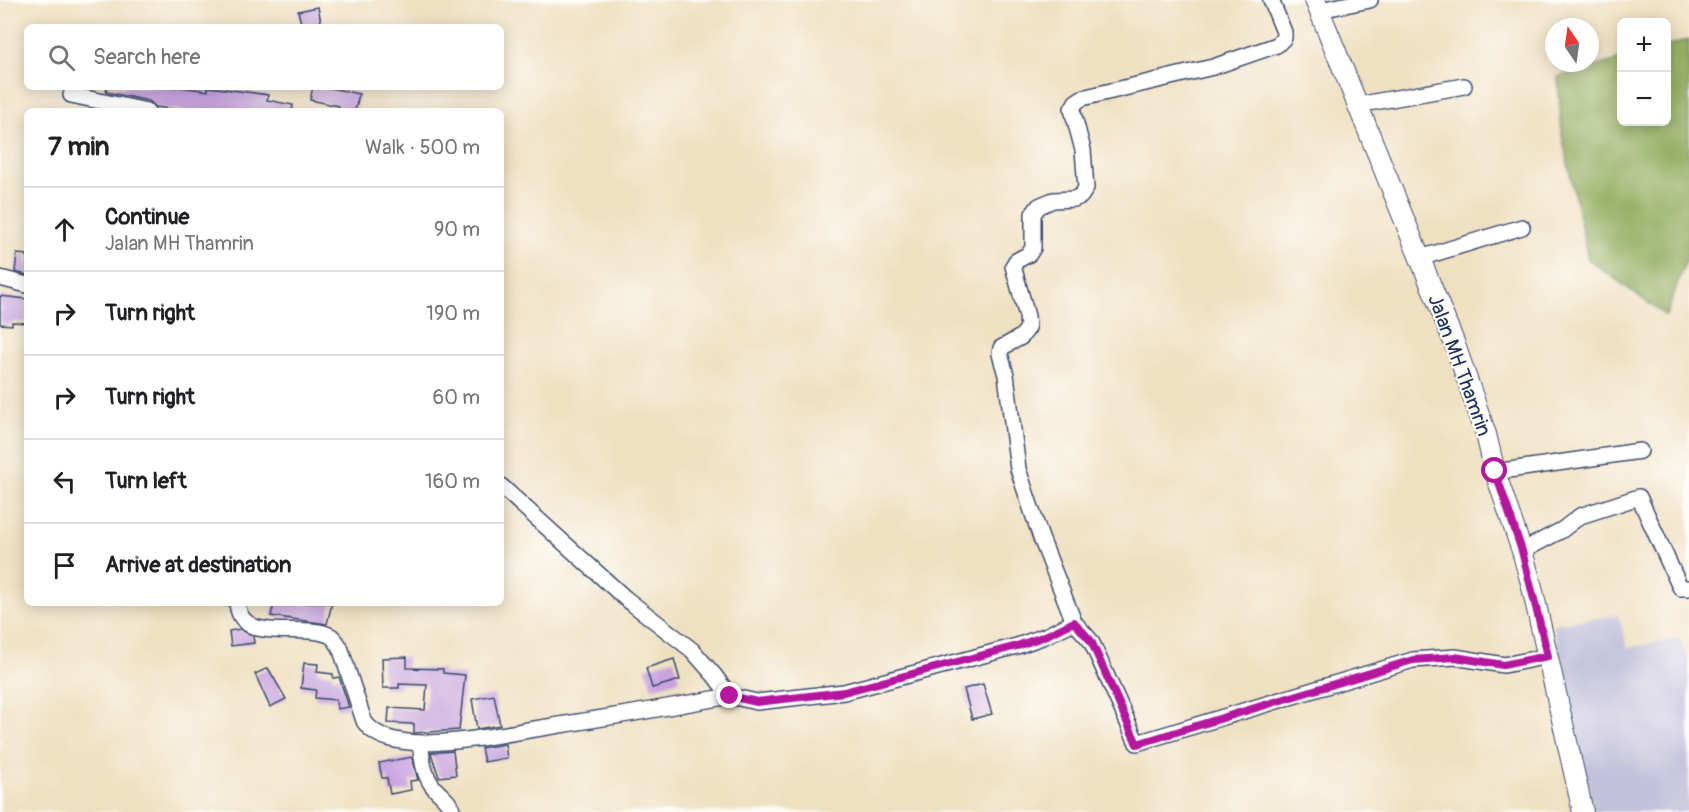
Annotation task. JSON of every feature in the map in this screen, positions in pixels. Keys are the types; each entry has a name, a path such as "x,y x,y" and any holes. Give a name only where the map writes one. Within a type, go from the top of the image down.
{"street":[{"path":"1271,0 1284,32 1284,38 1277,45 1213,67 1082,98 1076,102 1072,110 1083,150 1086,188 1081,196 1074,199 1053,200 1039,206 1033,214 1033,248 1013,266 1027,316 1028,328 1021,337 1000,348 1000,354 1006,375 1018,469 1041,538 1074,622 1091,641 1137,744 1413,660 1455,657 1503,665 1548,656"},
{"path":"1317,5 1370,0"},
{"name":"Jalan MH Thamrin","path":"1317,5 1458,352 1486,434 1495,471 1522,551 1583,812"},
{"path":"1358,105 1464,86"},
{"path":"71,95 133,108"},
{"path":"1420,258 1522,227"},
{"path":"0,278 24,284"},
{"path":"1495,471 1640,451"},
{"path":"504,489 625,598 692,650 730,696"},
{"path":"1522,551 1562,530 1580,516 1639,497 1679,585 1681,588 1689,588"},
{"path":"237,606 238,612 250,625 264,630 315,632 332,636 340,647 364,721 370,730 382,737 420,743 507,734 730,696 757,702 844,692 1017,646 1074,622"},
{"path":"420,743 426,775 433,788 448,802 453,812"}],"shaded area":[{"path":"1618,615 1628,648 1680,638 1689,663 1689,812 1594,812 1553,624"}],"green space":[{"path":"1689,39 1689,251 1666,316 1588,259 1562,135 1558,77 1576,72 1599,72 1599,65 1617,60 1617,126 1671,126 1671,45"}],"building":[{"path":"318,7 321,24 301,24 298,11"},
{"path":"106,90 230,90 268,95 267,100 293,105 292,108 163,108 156,107 149,101 106,92"},
{"path":"312,90 340,90 359,94 356,108 339,108 339,106 310,100"},
{"path":"17,254 24,255 24,274 15,272"},
{"path":"0,296 24,299 24,323 0,324"},
{"path":"273,606 331,606 327,624 271,616"},
{"path":"240,629 253,636 254,643 231,646 229,631"},
{"path":"407,657 407,668 443,669 443,673 465,675 459,730 414,733 414,724 388,723 389,708 425,710 427,685 399,684 399,688 383,688 382,658"},
{"path":"674,659 680,680 652,688 646,668"},
{"path":"304,663 318,664 317,672 333,674 333,678 339,677 349,707 337,709 336,700 315,698 316,690 301,688"},
{"path":"268,668 286,699 270,707 255,674"},
{"path":"983,684 992,714 972,719 964,689"},
{"path":"494,695 500,725 477,729 472,699"},
{"path":"505,744 507,758 484,762 481,748"},
{"path":"453,751 456,775 439,777 431,753"},
{"path":"412,757 418,780 410,781 411,790 390,794 387,778 382,778 379,763"}],"route":[{"path":"730,696 744,701 757,702 844,692 1017,646 1074,622 1080,626 1091,641 1137,744 1413,660 1455,657 1503,665 1548,656 1522,551 1495,471"}]}
